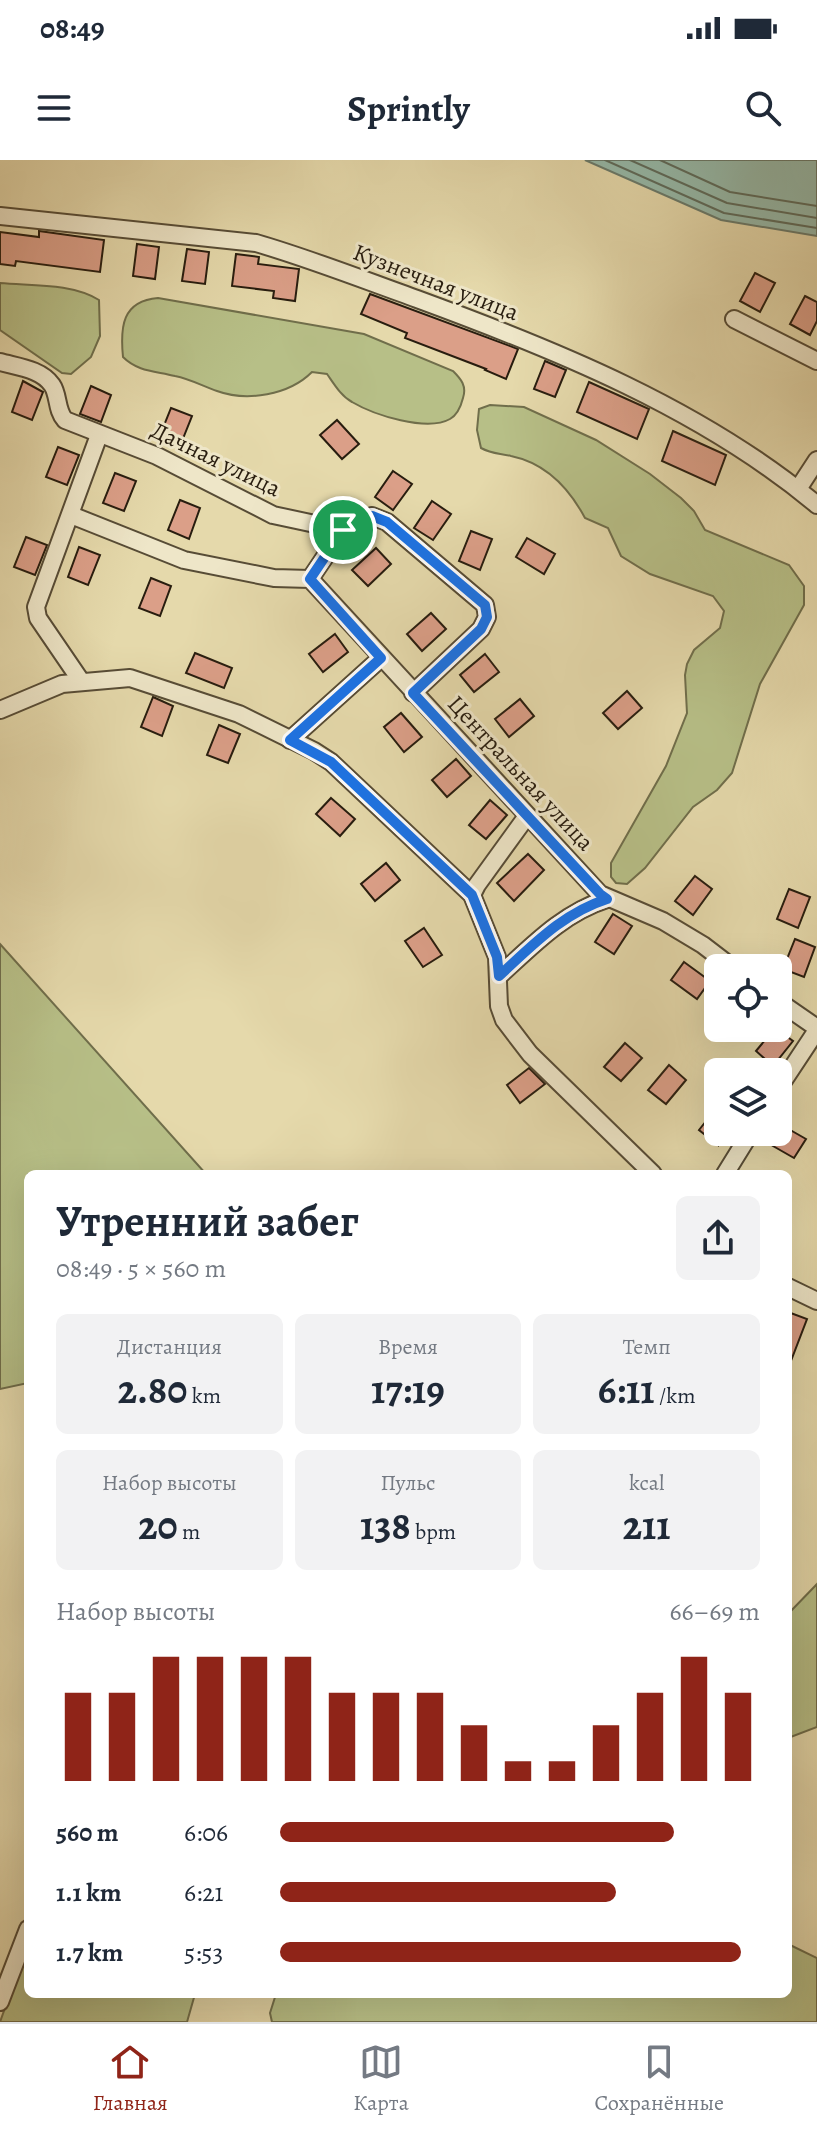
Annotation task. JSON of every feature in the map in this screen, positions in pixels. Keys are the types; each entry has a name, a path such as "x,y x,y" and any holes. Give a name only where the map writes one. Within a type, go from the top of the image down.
{"street":[{"name":"Кузнечная улица","path":"0,216 256,243 293,254 484,324 603,375 689,419 784,477 817,505"},
{"path":"734,319 817,361"},
{"name":"Дачная улица","path":"0,362 37,372 53,385 60,414 65,420 157,456 273,515 343,530"},
{"path":"81,681 38,618 36,607 99,435"},
{"path":"798,489 817,460"},
{"path":"71,515 167,556 274,578 310,579 343,530 372,516 380,518 485,605 487,617 481,629 413,693"},
{"name":"Центральная улица","path":"310,579 600,894 663,921 715,954"},
{"path":"290,740 381,658"},
{"path":"0,710 62,684 130,678 239,714 331,762 472,895 497,957 499,1006 504,1020 515,1037 649,1170"},
{"path":"472,895 527,816"},
{"path":"499,976 554,925 588,905 607,899"},
{"path":"792,1011 817,1029 792,1067"},
{"path":"727,1170 742,1146"},
{"path":"792,1289 817,1301"},
{"path":"0,2002 24,1939"}],"green space":[{"path":"0,283 64,288 99,300 100,336 91,357 71,374 62,373 0,330"},
{"path":"158,298 364,334 453,371 464,386 461,404 450,419 440,423 415,423 387,417 352,402 327,374 312,372 280,391 241,396 141,368 123,357 123,326 130,310 137,304"},
{"path":"490,405 524,407 596,440 681,498 694,511 705,530 789,565 804,586 804,605 760,684 732,773 717,790 693,807 645,868 627,884 616,883 611,877 611,863 666,766 687,713 687,664 694,650 720,628 724,611 713,596 650,574 621,556 608,528 585,518 564,487 535,464 481,448 477,430 479,409"},
{"path":"0,944 202,1170 24,1170 24,1384 0,1389"},
{"path":"817,1584 817,1727 792,1736 792,1610"},
{"path":"792,1946 817,1958 817,2022 272,2022 270,2013 275,1998 792,1998"},
{"path":"24,1955 24,1998 194,1998 187,2022 0,2022"}],"water":[{"path":"585,160 817,160 817,236 721,220"}],"building":[{"path":"39,231 104,240 100,272 16,261 15,266 0,264 0,232 39,237"},
{"path":"137,244 159,247 155,279 133,276"},
{"path":"187,249 209,252 205,284 182,281"},
{"path":"236,254 259,257 258,264 299,269 295,301 273,298 274,291 232,286"},
{"path":"755,273 775,283 760,312 740,301"},
{"path":"370,294 518,349 506,379 405,338 407,333 361,314"},
{"path":"805,296 817,302 817,321 810,335 790,324"},
{"path":"545,361 566,370 555,397 534,389"},
{"path":"23,381 43,392 32,420 12,412"},
{"path":"589,382 649,409 637,439 577,412"},
{"path":"91,386 111,395 101,422 80,414"},
{"path":"171,408 192,416 180,446 159,438"},
{"path":"337,420 359,444 342,459 320,435"},
{"path":"673,431 726,455 715,485 662,461"},
{"path":"58,447 79,455 67,485 46,477"},
{"path":"393,471 412,484 393,510 375,497"},
{"path":"115,473 136,481 124,511 103,503"},
{"path":"180,500 200,508 189,539 168,530"},
{"path":"432,501 451,514 433,540 414,528"},
{"path":"471,531 492,539 480,570 459,561"},
{"path":"26,537 47,545 35,575 14,567"},
{"path":"527,538 555,554 544,574 516,557"},
{"path":"79,547 100,555 88,585 68,577"},
{"path":"376,548 391,564 368,586 352,570"},
{"path":"151,578 171,586 160,616 139,608"},
{"path":"431,613 446,629 422,651 407,634"},
{"path":"335,634 348,652 323,672 309,654"},
{"path":"195,653 232,668 224,688 186,673"},
{"path":"485,654 499,672 474,692 460,675"},
{"path":"627,691 642,708 618,729 603,713"},
{"path":"153,697 173,706 162,736 141,727"},
{"path":"520,699 534,716 509,737 495,719"},
{"path":"401,713 422,737 404,752 384,727"},
{"path":"219,725 240,734 228,763 207,755"},
{"path":"456,759 471,776 447,797 432,780"},
{"path":"331,798 355,819 340,836 316,814"},
{"path":"490,800 507,815 486,839 469,825"},
{"path":"528,854 544,870 514,901 497,883"},
{"path":"386,863 400,880 375,901 361,884"},
{"path":"695,876 712,889 693,915 675,901"},
{"path":"789,889 810,897 798,928 777,919"},
{"path":"613,914 632,926 614,954 595,942"},
{"path":"424,928 442,955 423,967 405,941"},
{"path":"795,939 815,947 804,977 792,972 792,954 789,954"},
{"path":"684,962 704,977 704,989 697,999 671,980"},
{"path":"793,1041 779,1058 764,1058 756,1051 763,1042"},
{"path":"625,1043 642,1058 621,1081 604,1067"},
{"path":"669,1065 686,1080 666,1104 648,1090"},
{"path":"529,1068 545,1084 520,1103 507,1085"},
{"path":"792,1131 806,1139 794,1158 773,1146 792,1146"},
{"path":"792,1313 807,1319 792,1358"}],"route":[{"path":"372,516 380,518 485,605 487,617 481,629 413,693 607,899 588,905 554,925 499,976 493,944 472,895 331,762 290,740 381,658 310,579 343,530 372,516"}]}
